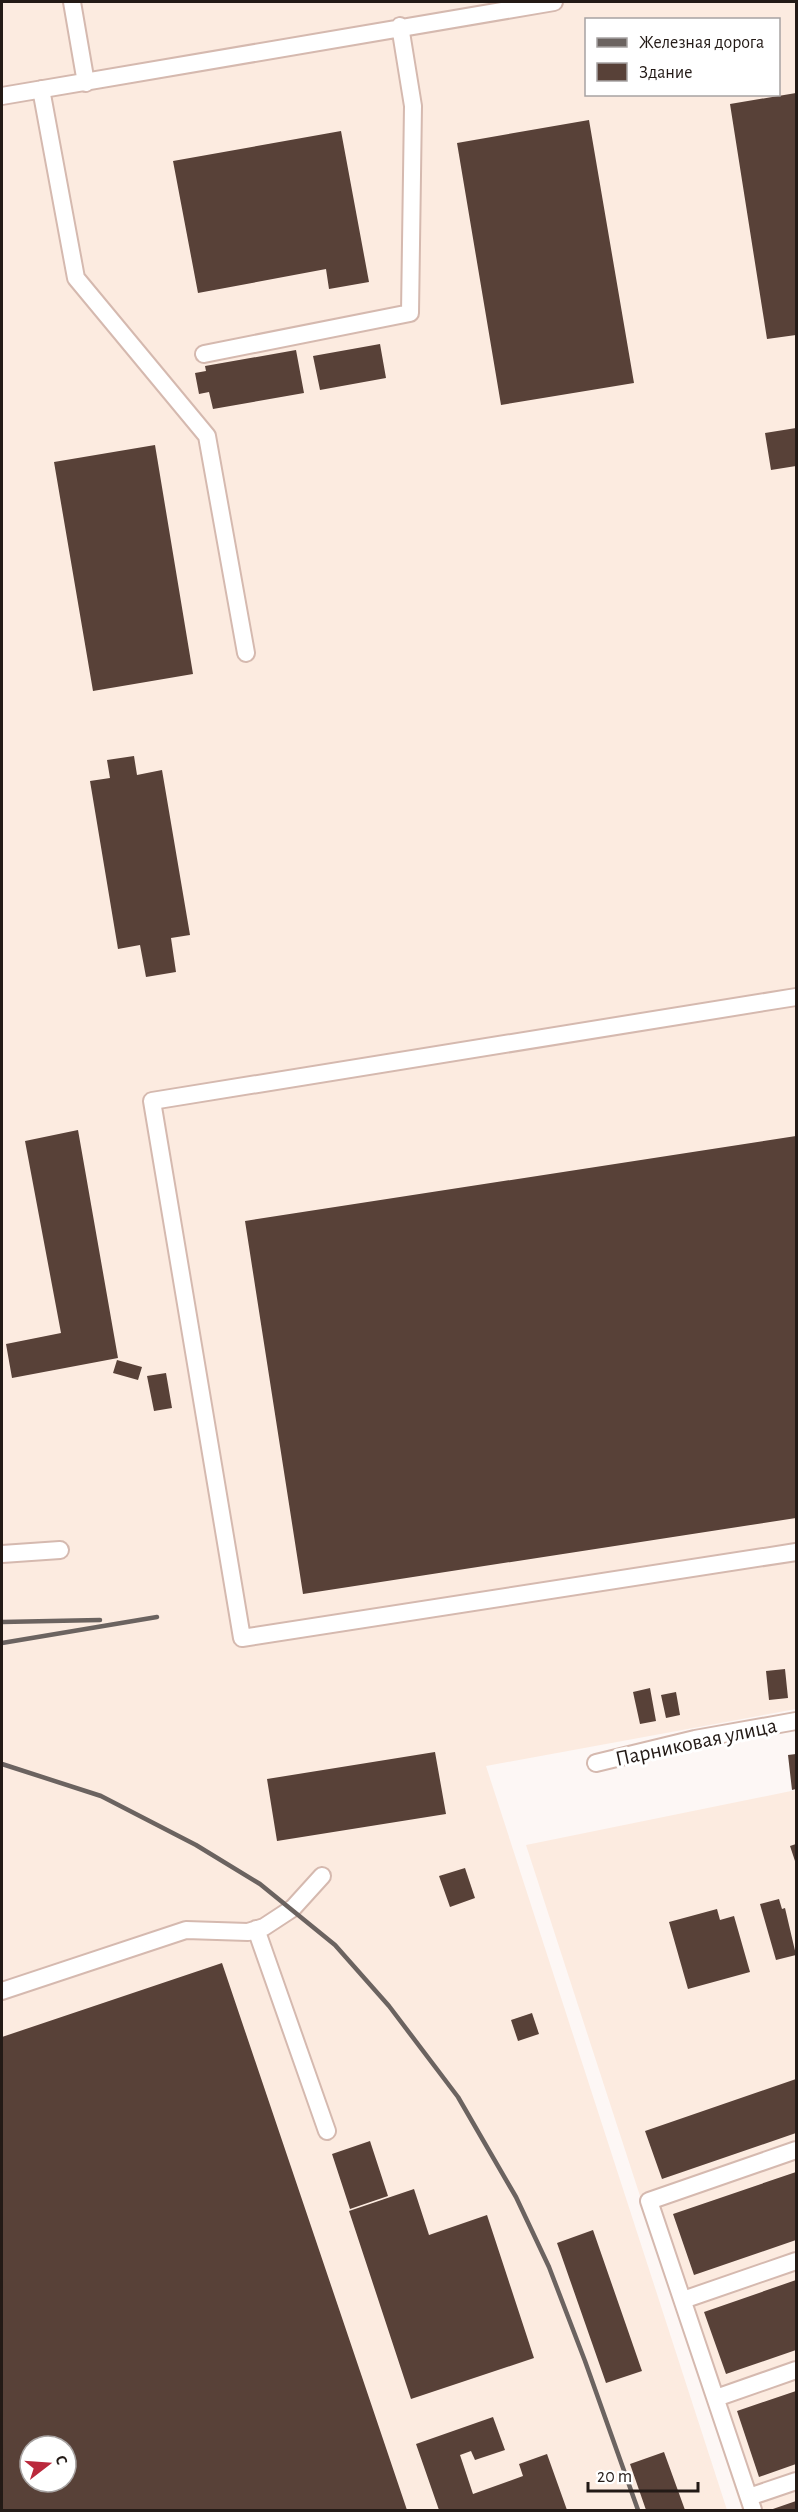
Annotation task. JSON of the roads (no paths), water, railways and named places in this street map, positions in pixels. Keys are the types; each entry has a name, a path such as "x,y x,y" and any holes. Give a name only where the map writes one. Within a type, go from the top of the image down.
{"lane":[{"path":"72,2 86,83"},
{"path":"2,96 400,26 554,2"},
{"path":"204,354 410,313 413,106 400,26"},
{"path":"41,89 76,278 207,435 246,653"},
{"path":"796,997 152,1101 242,1638 796,1551"},
{"path":"2,1554 60,1550"},
{"name":"Парниковая улица","path":"596,1763 696,1739 796,1721"},
{"path":"2,1991 186,1930 248,1932 293,1908 322,1876"},
{"path":"256,1929 327,2131"},
{"path":"796,2150 649,2200 751,2504 796,2481"},
{"path":"682,2300 796,2261"},
{"path":"716,2398 796,2370"}],"railway":[{"path":"2,1643 157,1617"},
{"path":"2,1622 100,1620"},
{"path":"2,1764 101,1796 196,1845 260,1884 335,1945 389,2006 458,2097 516,2197 549,2267 638,2510"}]}
